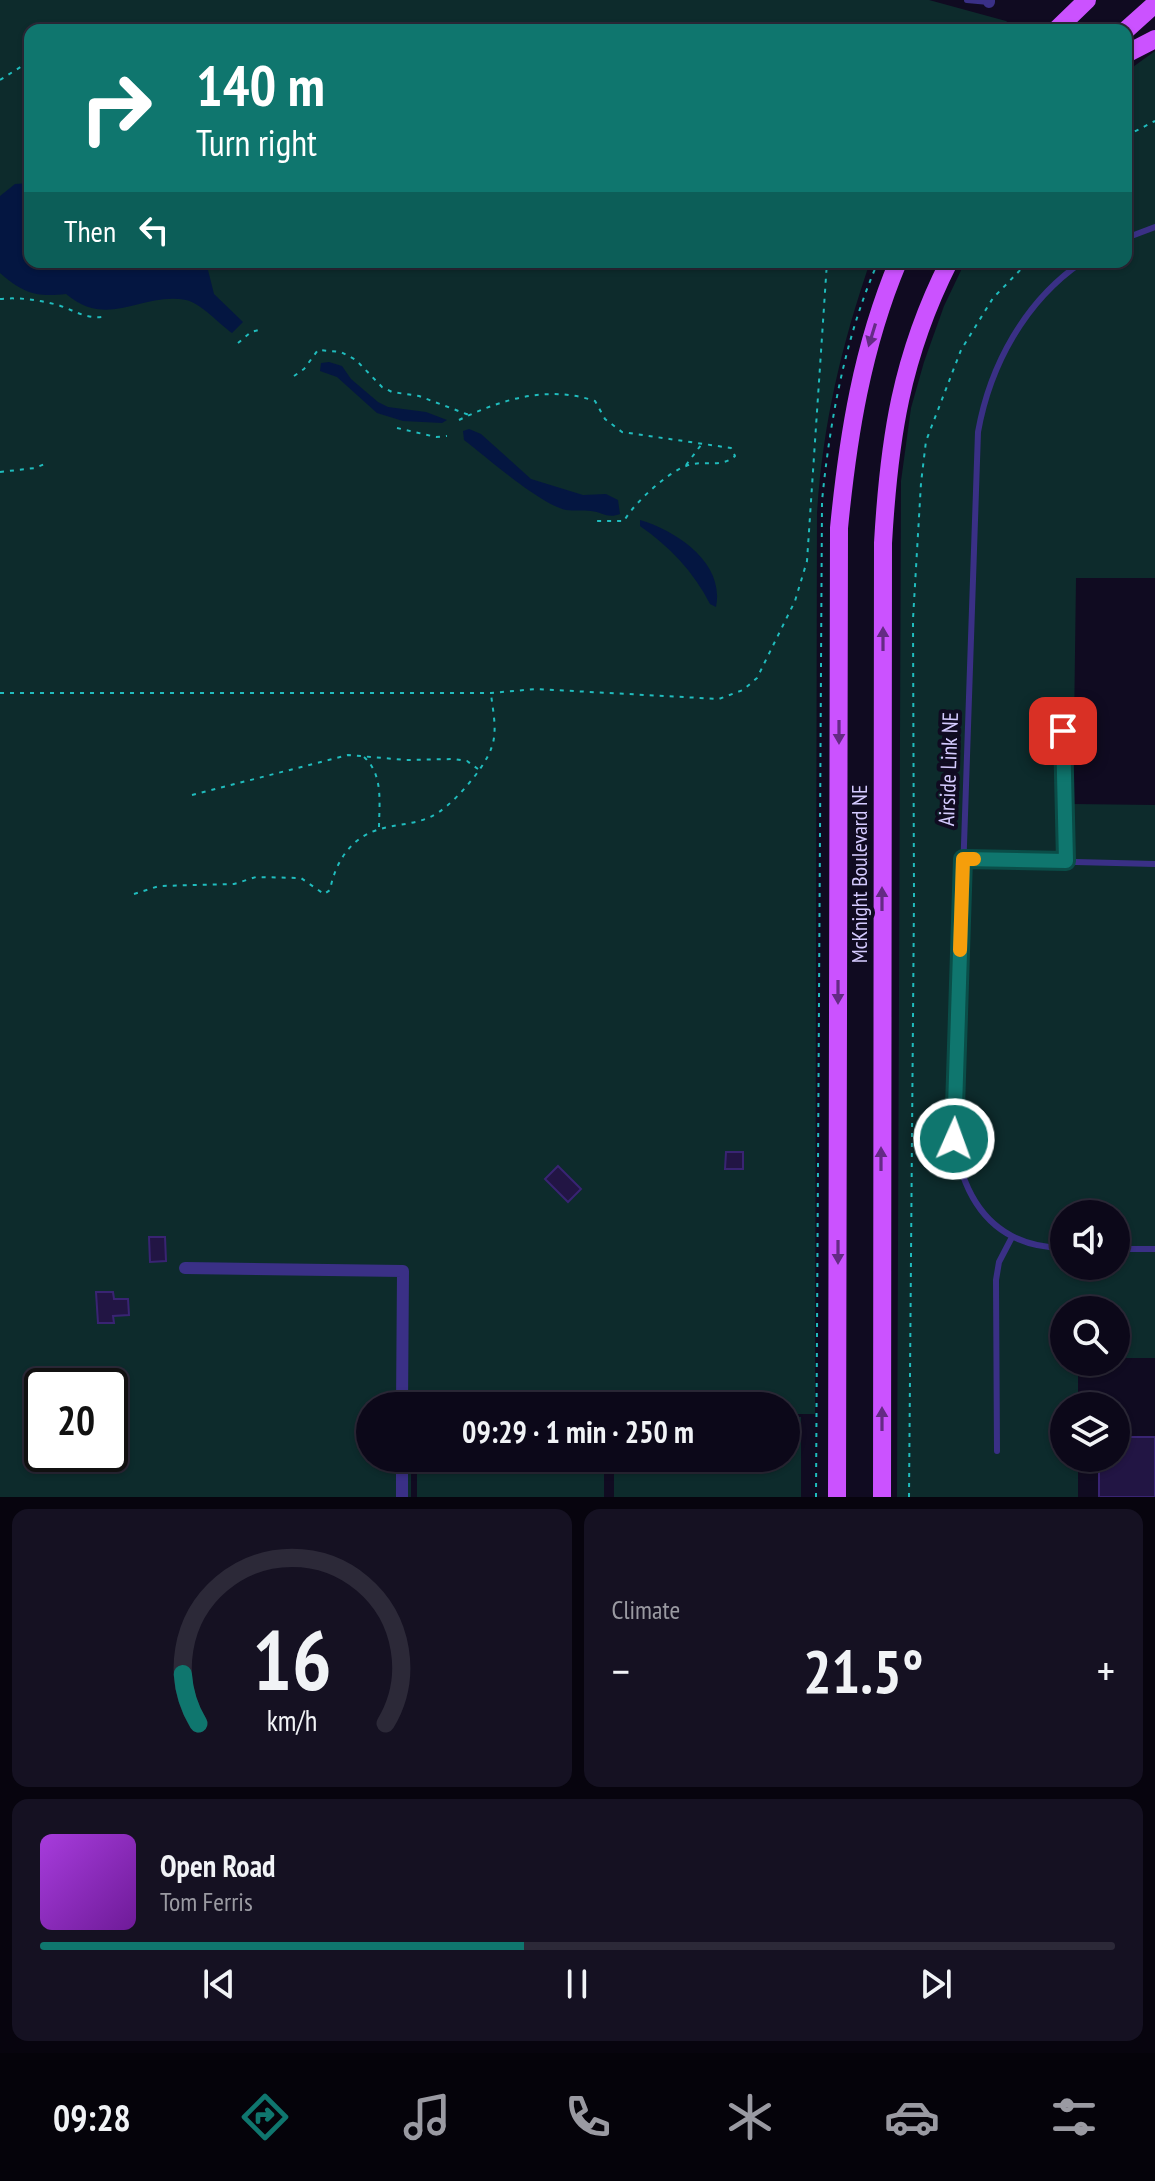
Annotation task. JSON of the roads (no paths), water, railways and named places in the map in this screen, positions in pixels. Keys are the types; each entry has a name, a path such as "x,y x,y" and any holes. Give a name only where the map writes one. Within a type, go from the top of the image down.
{"main road":[{"path":"1062,24 1087,0"},
{"path":"1132,25 1155,4"},
{"path":"1132,51 1155,39"},
{"name":"McKnight Boulevard NE","path":"837,1497 839,528 848,439 860,377 896,268"},
{"name":"McKnight Boulevard NE","path":"882,1497 883,543 894,417 924,316 946,268"}],"street":[{"path":"185,1268 403,1271 402,1392"},
{"path":"402,1472 402,1497"}],"lane":[{"path":"967,0 989,1"},
{"path":"1132,236 1155,227"},
{"name":"Airside Link NE","path":"1011,1239 995,1227 964,1180 954,1139 975,469 982,408 1008,343 1049,290 1075,268"},
{"path":"1063,731 1066,861"},
{"path":"963,859 1155,864"},
{"path":"997,1451 996,1280 999,1262 1011,1239 1050,1246"},
{"path":"1130,1249 1155,1249"}],"water":[{"path":"24,183 24,268 208,268 214,294 243,322 232,333 204,309 186,300 169,299 111,310 96,309 66,294 39,294 16,286 0,273 0,196 15,184"},
{"path":"321,363 342,366 351,379 388,407 426,412 447,420 442,423 403,421 377,413 337,377 320,371"},
{"path":"469,429 481,434 531,479 583,495 606,494 618,500 620,514 612,516 566,510 542,499 464,440 463,431"},
{"path":"640,520 683,541 706,563 717,591 716,607 710,604 680,560 640,526"}]}
